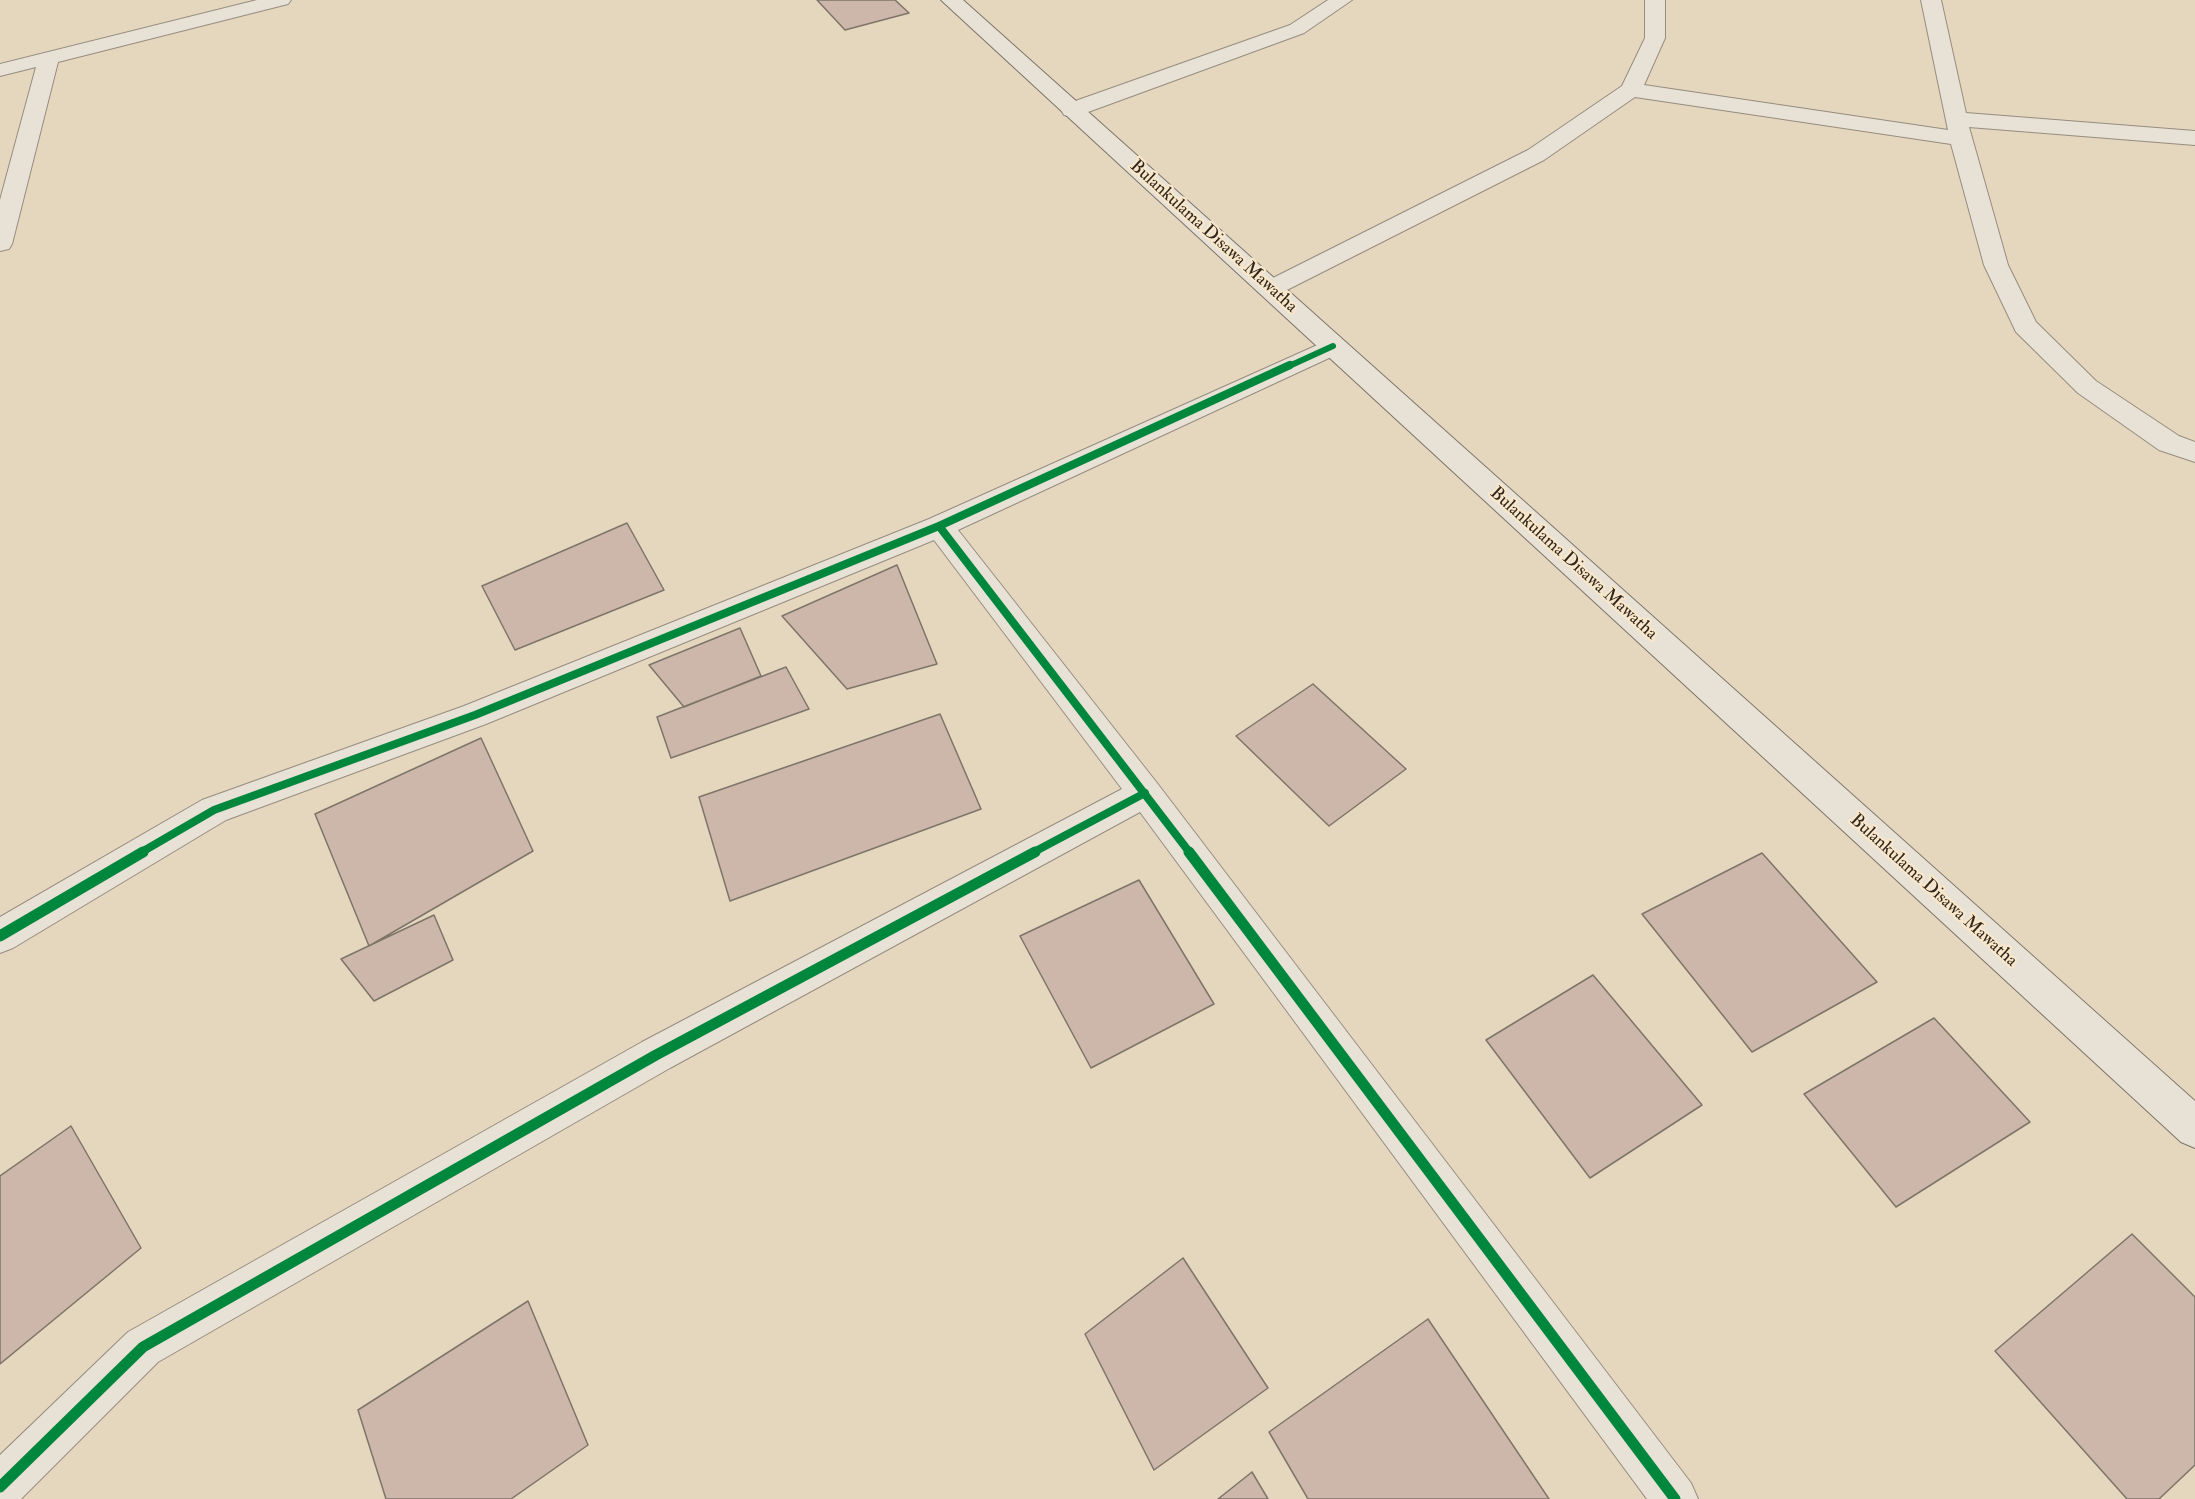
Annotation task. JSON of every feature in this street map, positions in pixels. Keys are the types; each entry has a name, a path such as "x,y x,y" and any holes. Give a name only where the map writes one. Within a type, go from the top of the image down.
{"street":[{"path":"0,70 281,0"},
{"name":"Bulankulama Disawa Mawatha","path":"951,0 2195,1128"},
{"path":"1072,110 1297,29 1342,0"},
{"path":"1270,289 1536,155 1631,90 1655,38 1655,0"},
{"path":"1931,0 1959,129 1996,265 2025,327 2087,387 2169,442 2195,452"},
{"path":"0,244 50,58"},
{"path":"1631,90 1959,129 2073,130 2195,138"},
{"path":"0,936 214,810 475,716 939,526 1333,346"},
{"path":"939,526 1145,793 1676,1499"},
{"path":"0,1487 143,1347 656,1055 1145,793"}],"building":[{"path":"817,0 895,0 909,13 845,30"},
{"path":"627,523 664,590 515,650 482,586"},
{"path":"897,565 937,664 847,689 782,616"},
{"path":"740,628 761,676 684,707 649,665"},
{"path":"786,667 809,709 671,758 657,717"},
{"path":"1313,684 1406,769 1329,826 1236,736"},
{"path":"940,714 981,809 730,901 699,797"},
{"path":"481,738 533,851 369,946 315,814"},
{"path":"1762,853 1877,982 1752,1052 1642,914"},
{"path":"1139,880 1214,1004 1091,1068 1020,936"},
{"path":"434,915 453,960 374,1001 341,959"},
{"path":"1593,975 1702,1105 1590,1178 1486,1040"},
{"path":"1934,1018 2030,1122 1896,1207 1804,1094"},
{"path":"71,1126 141,1248 0,1364 0,1176"},
{"path":"2132,1234 2195,1297 2195,1465 2159,1499 2127,1499 1995,1351"},
{"path":"1183,1258 1268,1388 1154,1470 1085,1334"},
{"path":"528,1301 588,1445 511,1499 386,1499 358,1410"},
{"path":"1428,1319 1549,1499 1308,1499 1269,1432"},
{"path":"1252,1472 1268,1499 1218,1499"}],"cycle path":[{"path":"0,936 214,810 475,715 939,526 1333,346"},
{"path":"939,526 1145,793 1675,1499"},
{"path":"0,1487 143,1347 656,1055 1145,793"}]}
